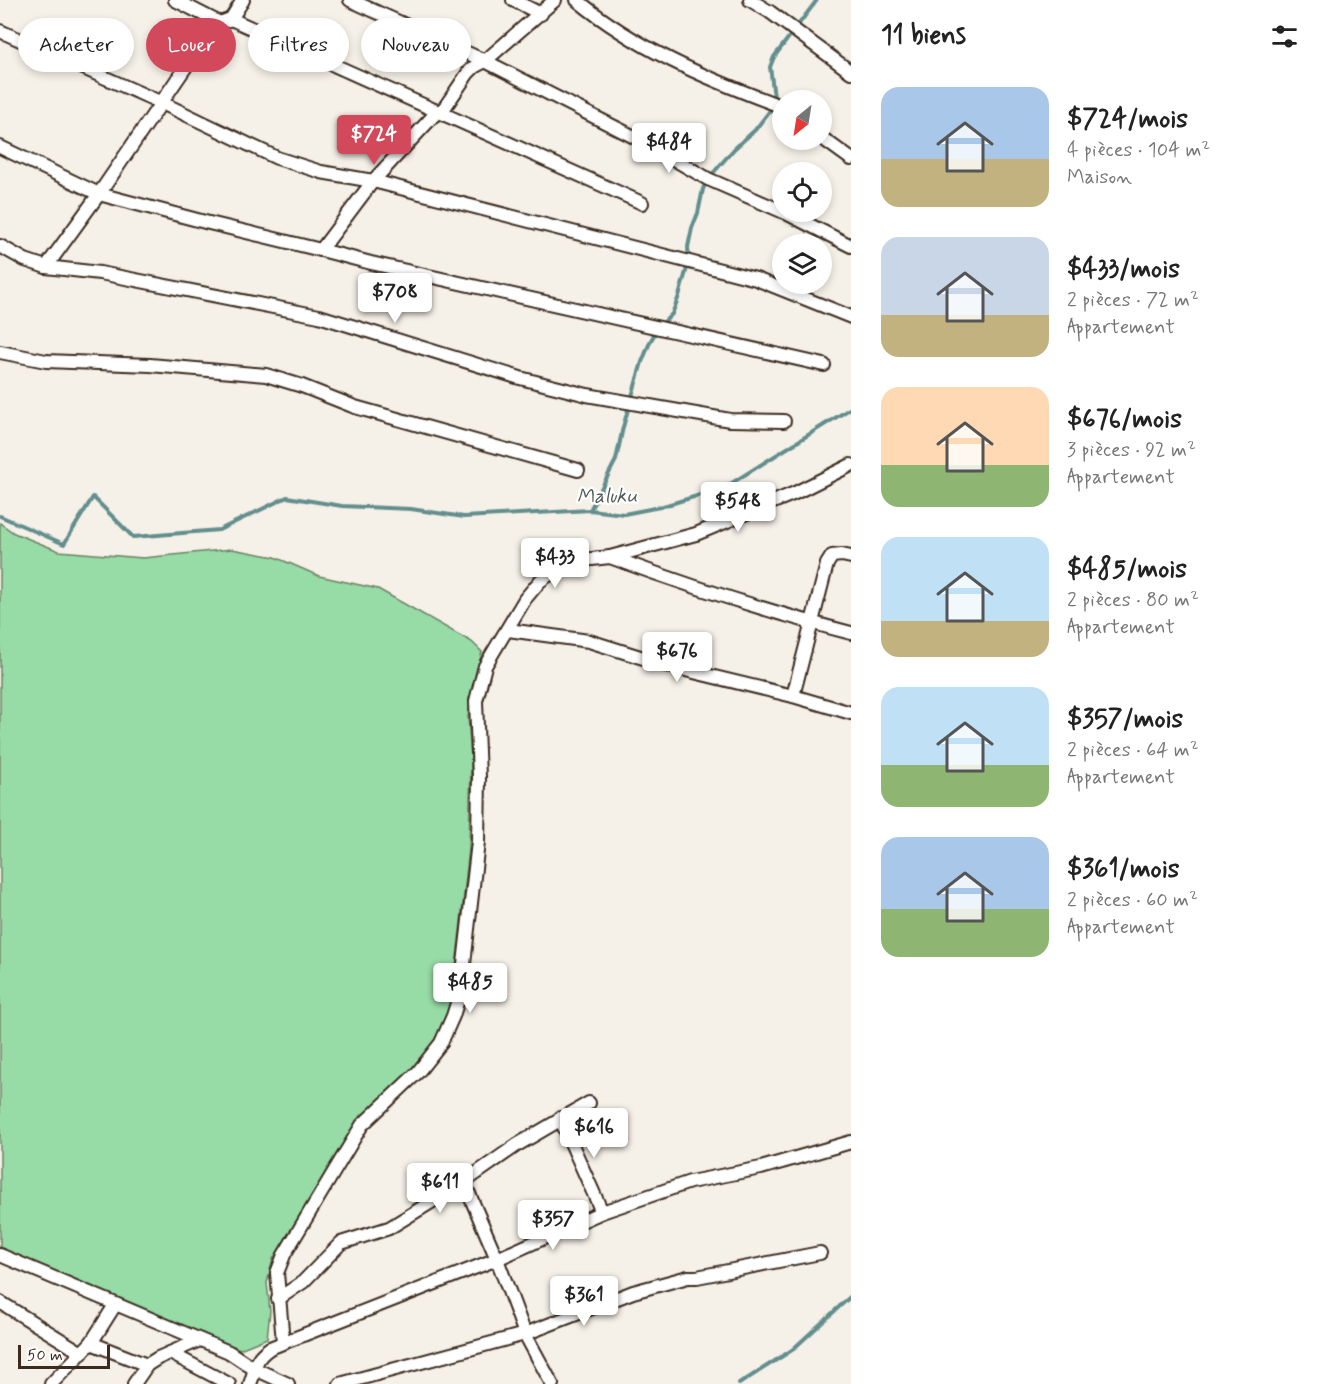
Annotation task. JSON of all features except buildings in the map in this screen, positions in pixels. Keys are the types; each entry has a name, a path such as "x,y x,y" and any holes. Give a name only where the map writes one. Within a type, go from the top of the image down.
{"street":[{"path":"175,0 219,18"},
{"path":"228,18 243,0"},
{"path":"350,0 485,62 646,143 708,179 786,213 851,246"},
{"path":"513,0 541,14"},
{"path":"321,249 374,181 437,112 443,110 474,67 485,62 555,0"},
{"path":"577,0 595,15 632,39 716,82 772,104"},
{"path":"750,0 779,18 851,72"},
{"path":"236,25 642,203"},
{"path":"0,31 162,103 277,158 321,172 374,181 756,279 851,317"},
{"path":"46,267 182,72"},
{"path":"832,145 851,159"},
{"path":"0,147 99,194 383,266 824,365"},
{"path":"0,246 25,260 46,267 100,273 319,316 520,378 587,395 730,420 784,421"},
{"path":"0,352 46,361 150,365 266,375 356,407 578,470"},
{"path":"283,1342 277,1273 290,1244 351,1142 371,1115 418,1072 441,1043 453,1016 461,990 478,842 479,777 476,702 485,666 525,599 540,581 559,568 583,560 610,557 696,534 795,493 851,465"},
{"path":"793,696 827,564 832,556 851,557"},
{"path":"610,557 691,587 851,633"},
{"path":"508,630 589,641 669,666 851,712"},
{"path":"278,1299 303,1282 341,1243 389,1228 464,1182 560,1118 589,1103"},
{"path":"560,1118 602,1212"},
{"path":"250,1384 253,1368 265,1352 283,1342 497,1259 602,1212 690,1182 761,1167 851,1142"},
{"path":"464,1182 497,1259 525,1334 552,1384"},
{"path":"340,1384 525,1334 633,1292 688,1277 820,1253"},
{"path":"0,1255 229,1352 253,1368 288,1384"},
{"path":"0,1302 82,1353"},
{"path":"51,1384 91,1343 115,1305"},
{"path":"134,1384 147,1365 200,1340"},
{"path":"91,1343 147,1365"},
{"path":"170,1353 229,1384"}],"green space":[{"path":"0,523 14,533 59,551 143,558 232,549 275,557 319,576 378,589 472,642 482,652 471,694 468,717 471,758 469,848 452,1004 431,1046 409,1073 359,1121 273,1259 267,1283 270,1311 267,1338 240,1349 0,1250"}],"waterway":[{"path":"590,510 616,460 623,427 650,342 658,328 672,314 679,296 689,261 688,247 692,228 703,189 708,179 734,149 755,130 775,104 770,67 774,57 817,0"},
{"name":"Maluku","path":"0,516 64,544 93,497 133,537 219,530 287,497 342,506 411,509 464,517 590,510 624,514 660,507 724,488 851,408"},
{"path":"739,1384 792,1350 851,1296"}]}
